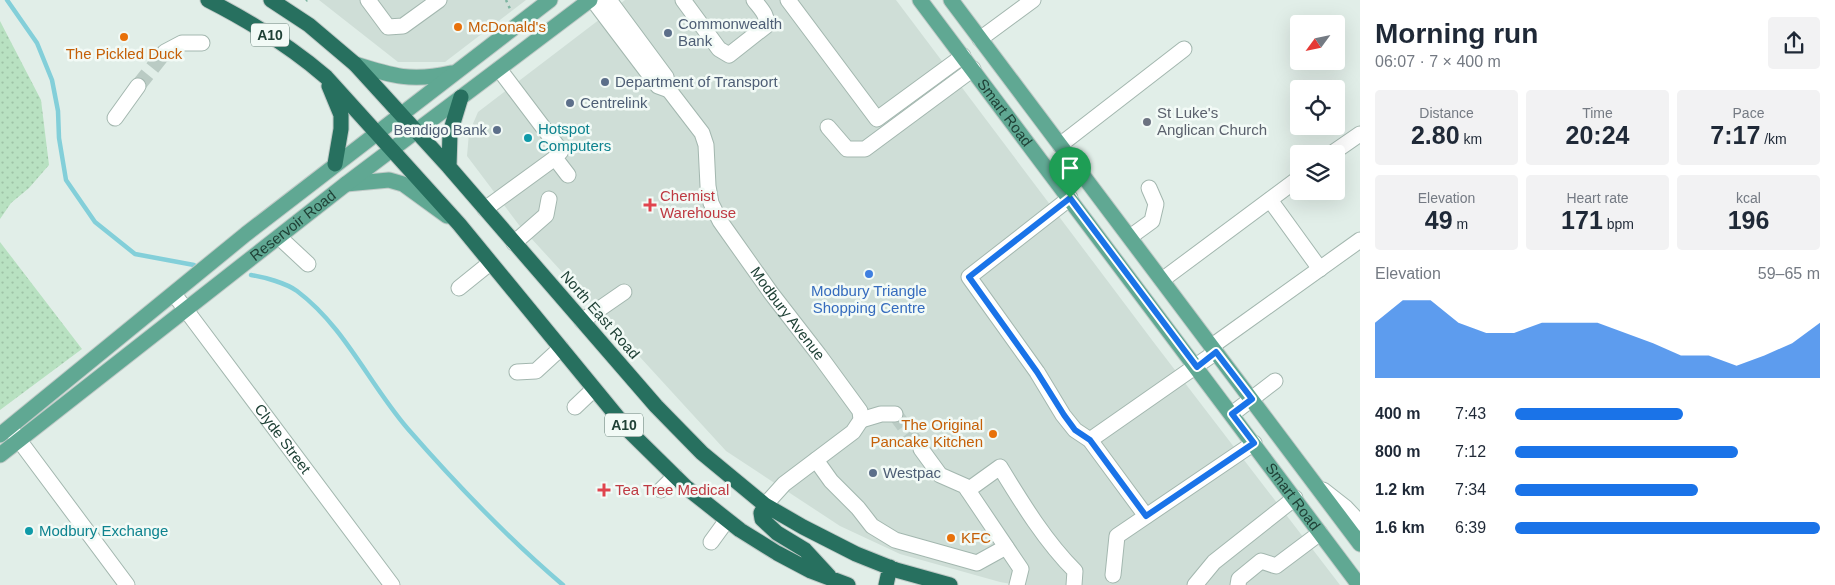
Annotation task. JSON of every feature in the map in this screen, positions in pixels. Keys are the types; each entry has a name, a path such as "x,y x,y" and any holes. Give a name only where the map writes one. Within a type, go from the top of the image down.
{"highway":[{"name":"A10","path":"208,0 252,23 307,61 326,78 458,224 629,431 687,488 740,530 777,553 811,571 848,585"},
{"name":"North East Road","path":"271,0 309,25 355,64 449,167 679,431 702,453 765,505 803,527 890,567 950,585"},
{"path":"326,78 341,115 341,129 335,164"},
{"path":"449,167 450,133 461,97"},
{"path":"765,505 761,513 762,519 777,533 804,550 832,579"},
{"path":"886,585 890,567"}],"main road":[{"name":"Reservoir Road","path":"5,432 246,234 550,0"},
{"name":"Reservoir Road","path":"0,455 346,184 591,0"},
{"name":"Smart Road","path":"920,0 1359,585"},
{"name":"Smart Road","path":"951,0 1360,544"},
{"path":"355,64 387,74 411,78 455,72"},
{"path":"346,184 389,180 403,184 458,224"}],"street":[{"path":"368,0 388,28 403,26 439,0"},
{"name":"Modbury Avenue","path":"591,0 658,86 669,90"},
{"name":"Modbury Avenue","path":"609,0 666,77 669,90 702,133 706,145 711,203 720,221 770,293 857,406 861,420"},
{"path":"683,0 719,49 728,55 766,26 768,21 754,0"},
{"path":"788,0 877,119 963,56"},
{"path":"980,39 1032,0"},
{"path":"165,52 182,43 202,43"},
{"path":"1060,145 1184,49"},
{"path":"484,209 555,158 561,151 499,69"},
{"path":"828,127 847,149 865,149 973,69"},
{"path":"115,118 138,86"},
{"path":"1344,145 1360,134"},
{"path":"555,158 568,175"},
{"path":"1162,280 1290,185"},
{"path":"1130,237 1152,221 1156,204 1149,188"},
{"path":"1070,198 969,277 1037,372 1075,430 1090,440 1146,516"},
{"path":"514,243 546,215 549,199"},
{"path":"1270,200 1320,269"},
{"path":"279,237 308,264"},
{"path":"1090,440 1197,367 1214,349 1360,240"},
{"path":"459,288 490,263"},
{"path":"582,321 624,292"},
{"name":"Clyde Street","path":"174,294 392,585"},
{"path":"517,372 536,371 561,348"},
{"path":"1232,414 1275,382"},
{"path":"574,407 594,389"},
{"path":"765,505 784,484 853,432 861,420 881,414 896,414"},
{"path":"5,432 19,441 127,585"},
{"path":"1113,575 1117,536 1254,443"},
{"path":"921,449 940,475 965,486 968,490 1021,569 1016,585"},
{"path":"816,460 831,481 858,508 872,526 895,540 977,563 1006,547"},
{"path":"968,490 1000,467 1062,558 1075,571 1074,585"},
{"path":"661,490 675,476"},
{"path":"1316,485 1346,508 1360,523"},
{"path":"1195,585 1214,562 1295,498"},
{"path":"711,542 727,520"},
{"path":"1238,585 1239,579 1261,561 1276,566 1320,533"}],"path":[{"path":"506,0 512,12"}],"shaded area":[{"path":"319,0 526,0 445,62 398,62"},
{"path":"625,0 896,0 1155,344 1340,585 1017,585 1000,582 900,554 840,526 726,451 519,225 467,156 469,133 478,112"}],"green space":[{"path":"0,21 41,100 49,165 29,188 11,203 0,219"},
{"path":"0,242 82,349 0,410"}],"waterway":[{"path":"7,0 37,43 52,80 58,111 59,138 66,180 95,222 135,254 194,265"},
{"path":"251,275 287,285 314,305 343,339 394,412 426,450 502,529 563,585"}],"tunnel":[{"path":"138,86 165,52"},
{"path":"895,414 921,449"}],"place":[{"name":"McDonald's","path":"458,27"},
{"name":"Commonwealth Bank","path":"668,33"},
{"name":"The Pickled Duck","path":"124,37"},
{"name":"Department of Transport","path":"605,82"},
{"name":"Centrelink","path":"570,103"},
{"name":"St Luke's Anglican Church","path":"1147,122"},
{"name":"Bendigo Bank","path":"497,130"},
{"name":"Hotspot Computers","path":"528,138"},
{"name":"Chemist Warehouse","path":"650,205"},
{"name":"Modbury Triangle Shopping Centre","path":"869,274"},
{"name":"The Original Pancake Kitchen","path":"993,434"},
{"name":"Westpac","path":"873,473"},
{"name":"Tea Tree Medical","path":"604,490"},
{"name":"Modbury Exchange","path":"29,531"},
{"name":"KFC","path":"951,538"}],"route":[{"path":"1070,198 1197,367 1216,352 1252,399 1232,414 1254,443 1146,516 1090,440 1075,430 1037,372 969,277 1070,198"}]}
